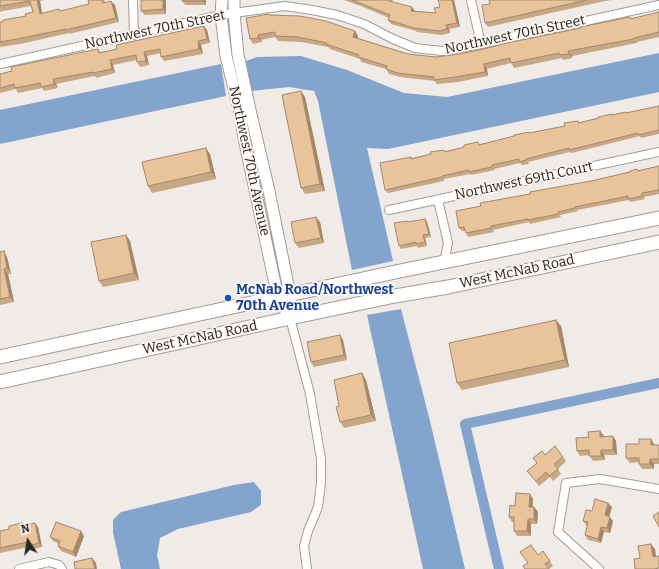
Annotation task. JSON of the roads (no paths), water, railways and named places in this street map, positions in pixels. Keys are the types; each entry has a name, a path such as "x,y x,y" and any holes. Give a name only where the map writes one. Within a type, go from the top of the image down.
{"main road":[{"name":"West McNab Road","path":"0,357 400,271 659,218"},
{"name":"West McNab Road","path":"0,382 290,318 395,296 448,287 659,242"}],"street":[{"path":"133,0 134,35"},
{"name":"Northwest 70th Avenue","path":"222,0 221,15 226,56 240,113 244,138 310,394 321,459 321,483 318,507 308,531 304,546 305,563 307,569"},
{"name":"Northwest 70th Avenue","path":"234,0 238,55 269,191 284,297"},
{"path":"471,0 481,44"},
{"name":"Northwest 70th Street","path":"0,64 221,15 285,6 337,15 364,24 393,39 415,48 442,51 481,44 659,5"},
{"name":"Northwest 69th Court","path":"389,210 659,152"},
{"path":"438,200 448,244 444,262"},
{"path":"599,569 558,532 566,483 600,478 659,489"},
{"path":"19,569 49,562 60,567"}],"water":[{"path":"659,53 659,92 388,149 367,148 393,261 352,270 318,101 314,91 289,87 251,91 246,61 257,57 301,56 347,70 404,93 447,97"},
{"path":"221,64 226,96 0,144 0,110"},
{"path":"401,309 429,417 465,569 423,569 367,315"},
{"path":"254,482 261,491 261,505 251,512 178,529 160,538 157,555 160,569 121,569 113,532 113,520 121,512 234,485"}],"waterway":[{"path":"499,569 465,424 659,383"}],"place":[{"name":"McNab Road/Northwest 70th Avenue","path":"228,298"}]}
